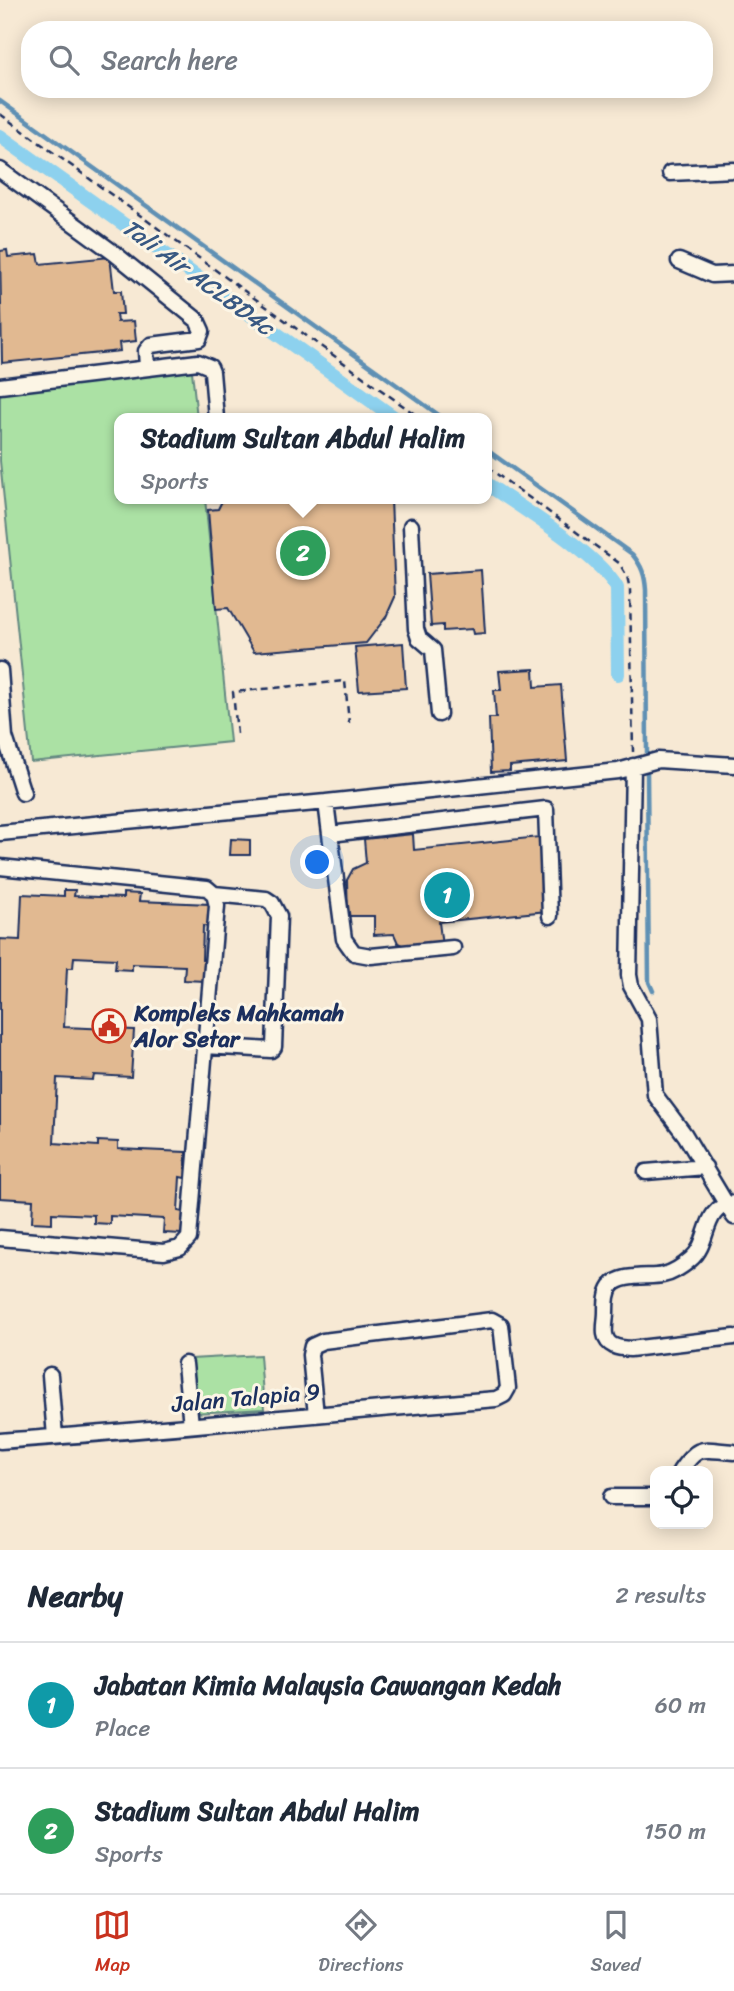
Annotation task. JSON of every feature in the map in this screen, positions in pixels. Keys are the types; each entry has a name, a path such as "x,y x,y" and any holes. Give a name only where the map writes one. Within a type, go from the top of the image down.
{"street":[{"path":"0,170 114,253 197,320 202,331 199,339 151,345 146,351 146,367"},
{"path":"670,173 734,170"},
{"path":"679,261 712,275 734,274"},
{"path":"0,386 198,362 210,367 212,372 216,413"},
{"path":"411,526 416,629 419,638 433,650 439,714"},
{"path":"0,670 2,737 23,793"},
{"path":"0,832 326,802 618,771 658,760 734,765"},
{"path":"633,766 631,986 649,1019 654,1095 685,1135 732,1208 713,1213 697,1254 679,1268 664,1275 621,1279 613,1283 607,1298 605,1334 613,1347 630,1349 734,1337"},
{"path":"326,802 344,939 354,953 371,956 453,948"},
{"path":"330,834 546,809 550,916"},
{"path":"0,867 207,888 214,894 266,899 272,903 279,916 274,1046 271,1050 205,1046"},
{"path":"0,1238 164,1252 180,1248 189,1238 217,906 214,894"},
{"path":"646,1172 705,1167"},
{"name":"Jalan Talapia 9","path":"0,1441 316,1415 496,1399 504,1395 508,1388 500,1325 492,1321 323,1341 312,1346 310,1355 316,1415"},
{"path":"185,1364 191,1425"},
{"path":"50,1375 55,1437"},
{"path":"683,1466 691,1455 699,1450 734,1452"},
{"path":"611,1497 650,1497"}],"path":[{"path":"0,114 412,413"},
{"path":"492,471 619,563 627,576 630,590 633,766"},
{"path":"237,734 233,692 345,681 349,723"}],"green space":[{"path":"192,371 196,413 114,413 114,504 206,504 230,742 31,762 0,461 0,390"},
{"path":"260,1355 264,1409 195,1413 191,1359"}],"building":[{"path":"7,250 8,257 38,254 40,264 110,257 114,291 121,291 123,314 116,314 117,322 134,321 136,341 119,343 120,351 2,363 0,251"},
{"path":"220,504 391,504 395,597 386,617 366,643 254,652 228,608 216,609 208,510 218,509"},
{"path":"481,570 485,633 473,634 472,629 443,631 443,625 431,626 427,574"},
{"path":"403,643 406,688 359,691 355,647"},
{"path":"534,669 535,687 561,685 567,761 510,766 510,771 491,772 489,718 496,718 494,690 501,690 499,671"},
{"path":"413,834 414,850 539,837 547,911 439,922 442,946 410,949 398,943 394,934 374,935 374,916 348,916 347,880 353,869 366,863 364,839"},
{"path":"231,839 250,840 250,855 230,855"},
{"path":"64,890 75,890 74,896 123,898 123,893 140,894 139,901 210,904 209,927 203,926 202,960 206,960 205,981 184,980 185,966 132,964 132,970 115,969 116,959 74,957 73,968 67,968 64,1027 134,1030 131,1077 94,1075 93,1080 57,1078 54,1143 98,1146 98,1141 118,1142 118,1149 186,1152 185,1178 180,1177 178,1211 183,1212 182,1234 163,1233 164,1219 110,1216 110,1224 94,1223 94,1215 52,1213 52,1223 32,1222 33,1200 0,1198 0,939 20,940 22,894 64,896"}],"waterway":[{"path":"0,101 436,413"},
{"name":"Tali Air ACLBD4c","path":"0,136 388,413"},
{"path":"492,454 632,554 641,567 646,590 647,753"},
{"name":"Tali Air ACLBD4c","path":"492,487 576,546 617,588 618,674"},
{"path":"647,771 649,982 653,991"}],"place":[{"name":"Stadium Sultan Abdul Halim","path":"303,553"},
{"name":"Jabatan Kimia Malaysia Cawangan Kedah","path":"447,895"},
{"name":"Kompleks Mahkamah Alor Setar","path":"109,1026"}]}
